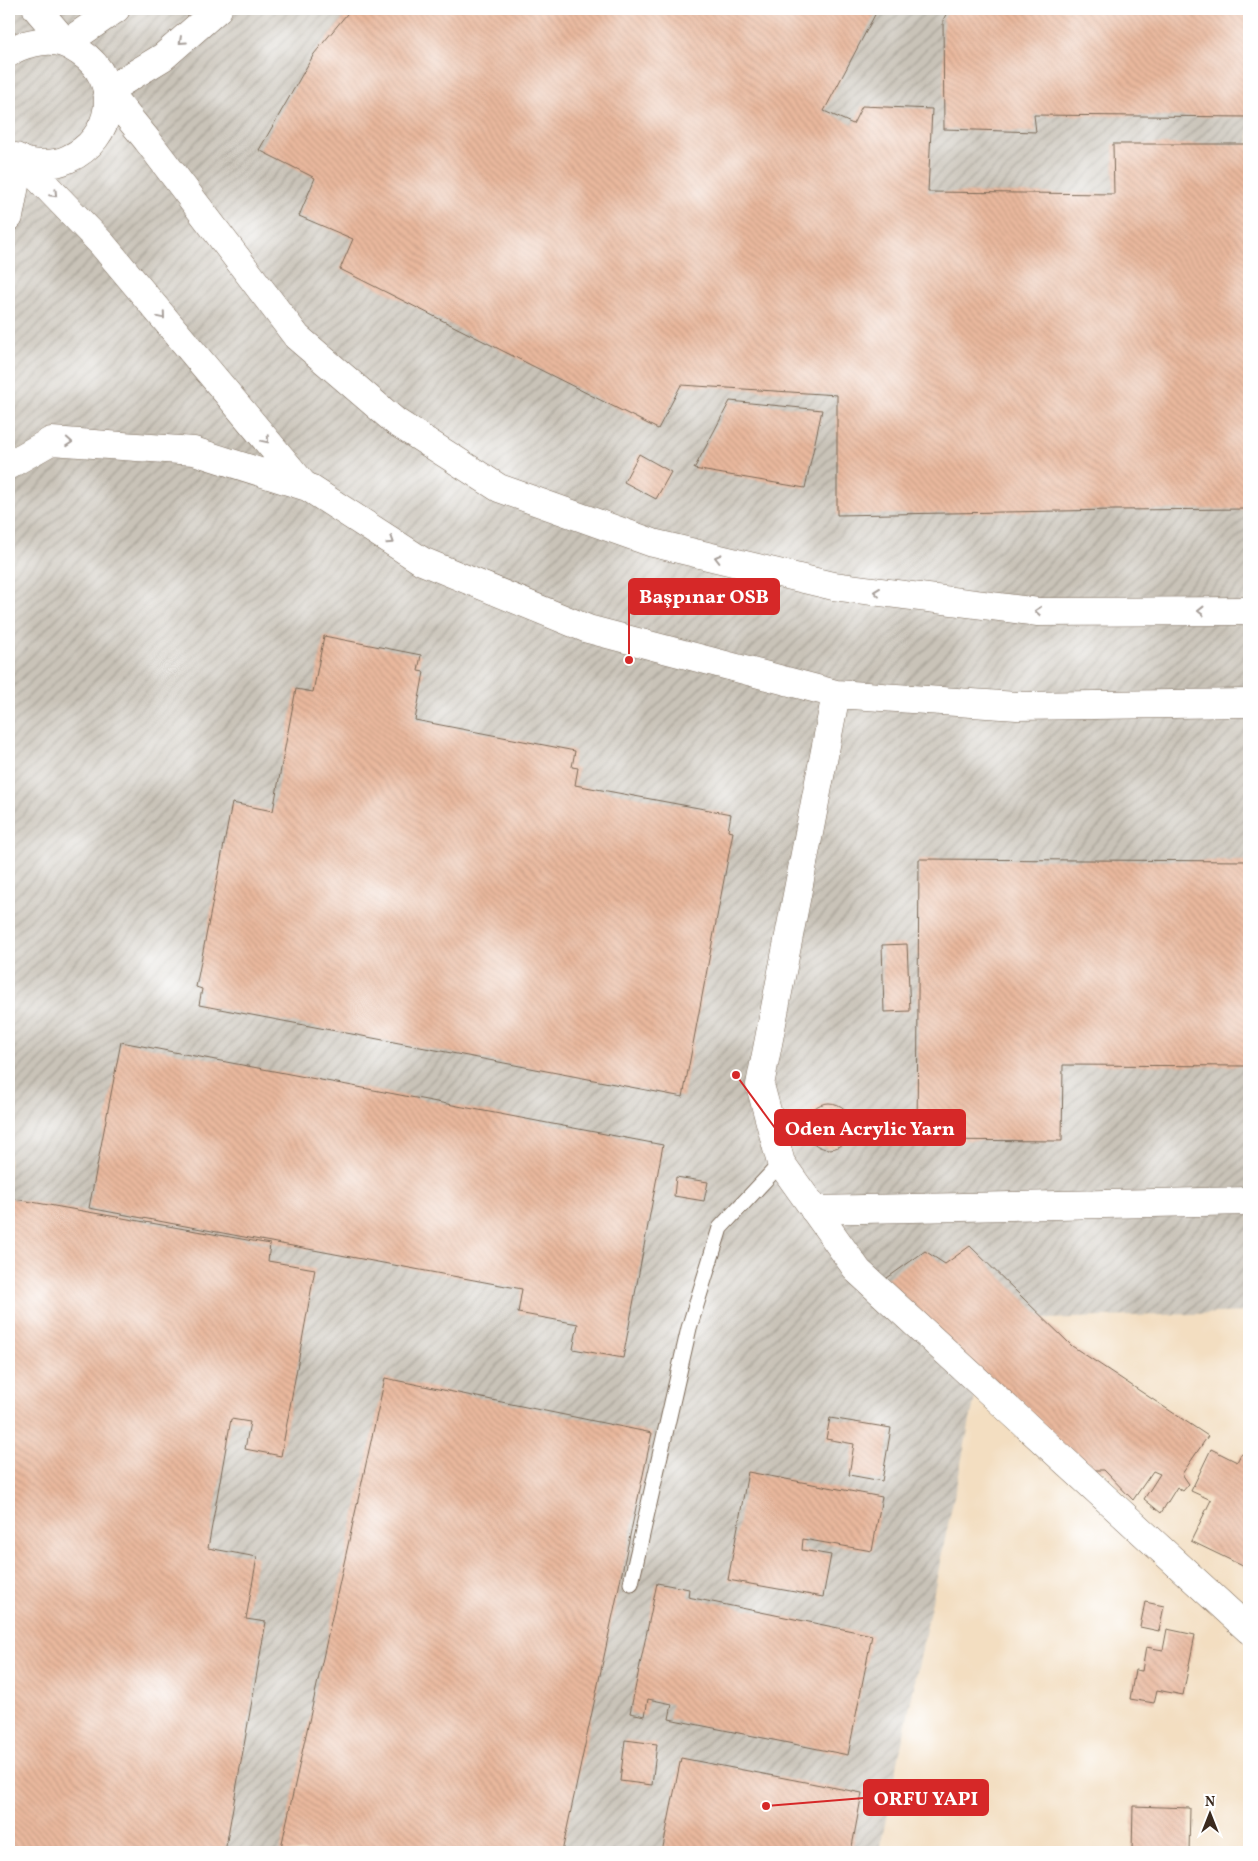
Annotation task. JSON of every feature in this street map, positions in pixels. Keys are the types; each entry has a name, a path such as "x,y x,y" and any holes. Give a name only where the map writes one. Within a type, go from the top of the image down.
{"street":[{"path":"12,159 41,164 61,163 81,154 101,132 108,112 107,90 103,77 91,60 66,43 37,9"},
{"path":"9,53 16,47 45,40 66,43 116,9"},
{"path":"107,90 163,58 218,9"},
{"path":"107,90 153,147 297,337 396,422 499,488 653,543 833,586 1038,612 1249,611"},
{"path":"9,217 12,159"},
{"path":"12,159 102,244 303,484 422,561 588,629 836,694 1017,706 1249,703"},
{"path":"9,464 51,440 194,451 310,488"},
{"path":"836,694 760,1085 781,1163 858,1271 1249,1630"},
{"path":"814,1210 1249,1202"}],"lane":[{"path":"631,1583 689,1328 720,1228 781,1163"}],"shaded area":[{"path":"9,9 1249,9 1249,1312 991,1321 879,1852 9,1852"}],"building":[{"path":"351,9 878,9 824,111 853,124 862,106 932,109 928,192 1114,194 1113,144 1249,144 1249,509 837,515 837,395 681,385 658,429 340,269 353,239 299,216 315,178 259,150 314,54"},
{"path":"949,9 1249,9 1249,117 1034,115 1036,132 944,129 943,20"},
{"path":"730,401 822,410 805,488 694,469"},
{"path":"639,454 671,472 656,499 624,482"},
{"path":"324,636 421,655 418,671 424,672 415,720 575,751 572,767 578,768 575,785 731,814 728,831 733,832 683,1097 199,1005 202,989 196,987 232,803 273,811 296,689 313,692"},
{"path":"919,859 1249,861 1249,1066 1063,1065 1062,1141 917,1140"},
{"path":"907,944 910,1011 884,1012 882,945"},
{"path":"121,1042 663,1145 623,1358 573,1349 578,1324 518,1313 522,1289 89,1208"},
{"path":"829,1103 842,1107 848,1113 852,1126 848,1139 842,1145 829,1149 816,1145 810,1139 806,1126 810,1113 816,1107"},
{"path":"676,1177 708,1182 704,1201 674,1196"},
{"path":"9,1198 270,1244 268,1261 315,1269 281,1456 245,1449 250,1422 231,1419 208,1548 257,1557 246,1619 266,1622 225,1852 9,1852"},
{"path":"970,1246 1072,1346 1208,1436 1182,1474 1189,1484 1183,1491 1177,1487 1161,1513 1144,1499 1160,1474 1153,1471 1133,1500 1104,1470 1085,1470 880,1283 925,1251 945,1264"},
{"path":"385,1378 652,1433 562,1852 280,1852"},
{"path":"830,1418 891,1428 882,1481 849,1475 854,1444 826,1439"},
{"path":"1211,1449 1237,1462 1241,1454 1249,1458 1249,1569 1191,1541 1211,1500 1191,1491"},
{"path":"748,1472 882,1497 872,1551 803,1539 802,1550 831,1555 823,1597 728,1580"},
{"path":"657,1583 689,1589 688,1597 872,1635 848,1755 669,1719 672,1704 648,1699 645,1716 630,1713"},
{"path":"1145,1602 1164,1606 1159,1631 1140,1627"},
{"path":"1167,1629 1195,1635 1183,1695 1157,1690 1154,1703 1130,1699 1135,1670 1142,1671 1146,1647 1163,1650"},
{"path":"625,1740 657,1744 652,1785 620,1781"},
{"path":"681,1758 862,1793 851,1852 662,1852"},
{"path":"1133,1806 1190,1808 1189,1852 1132,1852"}],"place":[{"name":"Başpınar OSB","path":"629,660"},
{"name":"Oden Acrylic Yarn","path":"736,1075"},
{"name":"ORFU YAPI","path":"766,1806"}]}
